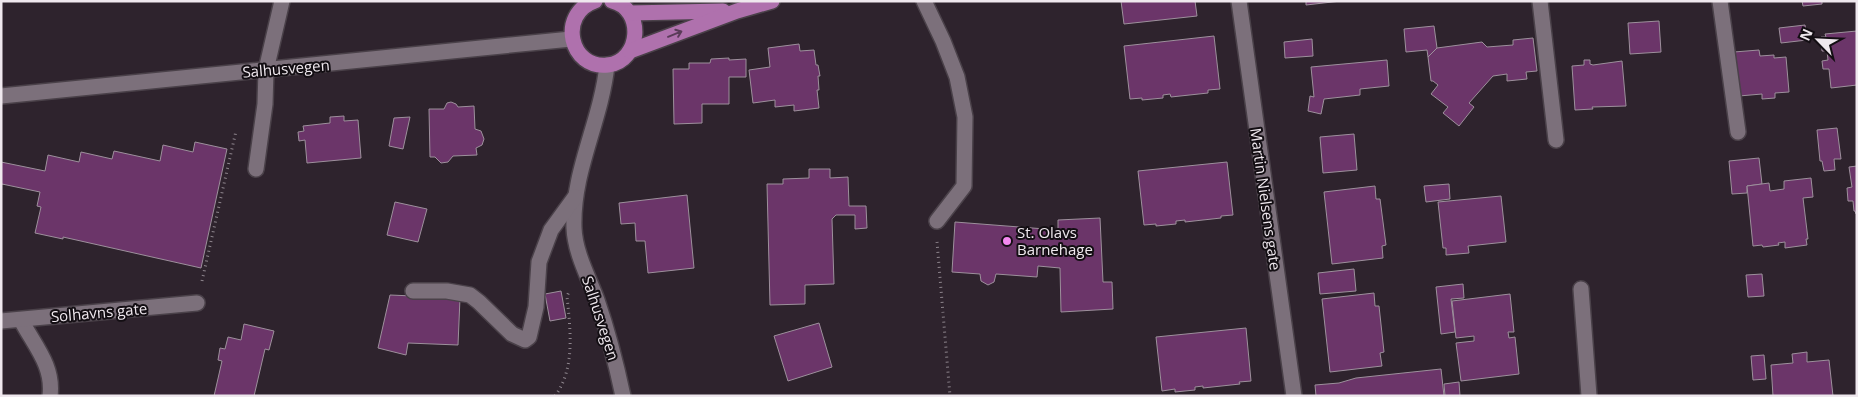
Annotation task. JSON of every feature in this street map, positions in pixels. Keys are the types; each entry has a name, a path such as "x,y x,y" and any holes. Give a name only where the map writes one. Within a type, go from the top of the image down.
{"main road":[{"path":"595,1 584,7 578,7 571,30 571,39 581,56 590,62 607,65 617,62 630,51 737,11 772,1"},
{"path":"612,1 626,8 737,11"},
{"path":"626,8 636,32 635,41 630,51"}],"street":[{"path":"256,169 265,104 266,70 282,1"},
{"path":"924,1 958,77 965,117 964,186 937,221"},
{"name":"Martin Nielsens gate","path":"1239,1 1294,396"},
{"path":"1540,1 1556,140"},
{"path":"1720,1 1738,132"},
{"name":"Salhusvegen","path":"1,96 571,39"},
{"name":"Salhusvegen","path":"607,65 601,100 582,162 575,197 574,231 581,257 610,339 623,396"},
{"path":"412,291 447,291 470,296 479,302 512,334 525,340 529,337 536,307 539,262 551,230 575,197"},
{"path":"1581,289 1589,396"},
{"name":"Solhavns gate","path":"1,321 197,303"},
{"path":"21,320 46,363 51,387 50,396"}],"path":[{"path":"197,303 236,130"},
{"path":"937,221 937,253 950,396"},
{"path":"555,396 567,371 570,348 567,296 571,289 588,275"}],"building":[{"path":"1121,1 1195,1 1197,16 1124,24"},
{"path":"1306,1 1341,1 1306,5"},
{"path":"1802,1 1822,1 1822,4 1803,6"},
{"path":"1659,21 1661,52 1630,54 1628,23"},
{"path":"1805,25 1807,40 1781,43 1779,28"},
{"path":"1434,26 1437,48 1428,57 1427,50 1406,52 1404,29"},
{"path":"1857,31 1857,85 1831,88 1829,69 1823,69 1822,61 1828,60 1827,51 1822,51 1821,37 1826,37 1825,34"},
{"path":"1214,36 1220,89 1208,90 1208,93 1171,97 1170,94 1163,95 1163,98 1130,99 1124,46"},
{"path":"1533,38 1537,71 1526,72 1527,79 1507,81 1507,74 1493,76 1469,103 1474,107 1459,126 1443,113 1448,107 1431,94 1438,85 1431,81 1428,57 1437,48 1482,42 1487,47 1513,45 1513,40"},
{"path":"1312,39 1313,56 1285,58 1284,42"},
{"path":"799,44 800,51 814,50 820,76 818,76 819,90 817,90 819,108 794,111 794,105 775,107 775,100 753,103 749,70 770,67 768,48"},
{"path":"1759,50 1760,56 1774,55 1774,58 1786,57 1789,92 1775,93 1775,98 1762,99 1762,94 1739,96 1734,52"},
{"path":"729,58 729,60 746,59 746,77 729,77 729,104 702,104 702,123 674,124 673,69 689,69 689,63 710,63 711,59"},
{"path":"1387,60 1389,86 1360,89 1360,95 1324,99 1321,114 1308,111 1310,96 1314,97 1311,67"},
{"path":"1584,60 1590,60 1590,64 1593,65 1622,61 1626,106 1592,107 1593,109 1575,110 1572,66 1584,65"},
{"path":"451,102 458,107 474,106 475,129 481,131 484,139 482,145 476,148 477,155 453,156 448,162 441,163 435,157 430,157 429,109 444,109 447,103"},
{"path":"344,116 344,121 358,120 361,158 307,163 305,140 299,141 298,132 304,131 303,126 330,123 330,117"},
{"path":"410,117 403,149 389,146 394,118"},
{"path":"1837,128 1841,159 1834,159 1835,170 1824,171 1822,161 1820,161 1817,130"},
{"path":"1354,134 1357,170 1323,173 1320,137"},
{"path":"195,142 227,149 201,268 63,237 63,239 35,233 41,207 37,206 40,192 2,184 1,187 1,162 45,171 48,155 79,162 81,152 112,159 114,151 160,161 163,145 193,152"},
{"path":"1759,158 1762,184 1747,186 1747,193 1732,194 1729,161"},
{"path":"1227,162 1233,215 1185,222 1185,220 1176,221 1176,224 1144,225 1138,171"},
{"path":"1857,166 1856,214 1853,201 1848,201 1847,188 1852,187 1849,167"},
{"path":"809,169 830,169 830,178 848,177 849,206 866,206 867,228 855,229 855,215 836,215 832,219 834,284 805,285 805,304 770,305 767,184 783,184 783,179 809,178"},
{"path":"1811,178 1813,197 1803,198 1808,239 1806,239 1807,245 1785,248 1785,242 1778,243 1779,245 1763,247 1762,245 1753,246 1747,186 1769,183 1770,191 1784,189 1784,181"},
{"path":"1449,184 1450,199 1426,202 1424,186"},
{"path":"1375,186 1376,199 1380,199 1386,245 1382,246 1383,258 1332,264 1324,192"},
{"path":"687,195 694,268 648,273 645,241 636,241 635,223 621,224 619,203"},
{"path":"1501,196 1506,242 1468,246 1469,253 1446,255 1446,248 1443,248 1438,202"},
{"path":"395,202 427,209 418,242 387,235"},
{"path":"1100,218 1103,282 1112,282 1113,309 1061,312 1060,268 1038,266 1037,277 996,274 994,282 988,285 981,281 980,274 952,272 955,222 1058,230 1058,220"},
{"path":"1354,269 1356,291 1320,294 1318,273"},
{"path":"1762,274 1764,296 1748,297 1746,275"},
{"path":"1463,284 1464,298 1451,299 1455,332 1441,334 1436,287"},
{"path":"561,291 566,318 550,321 545,294"},
{"path":"1374,293 1375,306 1379,306 1384,352 1380,353 1382,366 1330,372 1322,299"},
{"path":"1510,294 1514,332 1508,332 1509,338 1515,337 1519,374 1461,381 1456,343 1474,341 1474,336 1456,338 1452,301"},
{"path":"390,295 460,298 458,345 408,343 406,355 378,348"},
{"path":"819,323 832,367 788,381 774,336"},
{"path":"244,324 274,331 269,350 265,349 254,396 214,396 222,361 218,360 220,348 225,349 228,337 241,340"},
{"path":"1246,328 1251,381 1203,388 1203,386 1195,387 1195,390 1175,392 1175,389 1162,391 1156,337"},
{"path":"1807,352 1807,362 1829,360 1833,396 1773,396 1771,365 1793,363 1792,354"},
{"path":"1764,355 1766,379 1753,380 1751,356"},
{"path":"1441,369 1444,396 1316,396 1315,385 1339,383 1356,378"},
{"path":"1459,382 1460,396 1445,396 1444,384"}],"place":[{"name":"St. Olavs Barnehage","path":"1007,241"}]}
